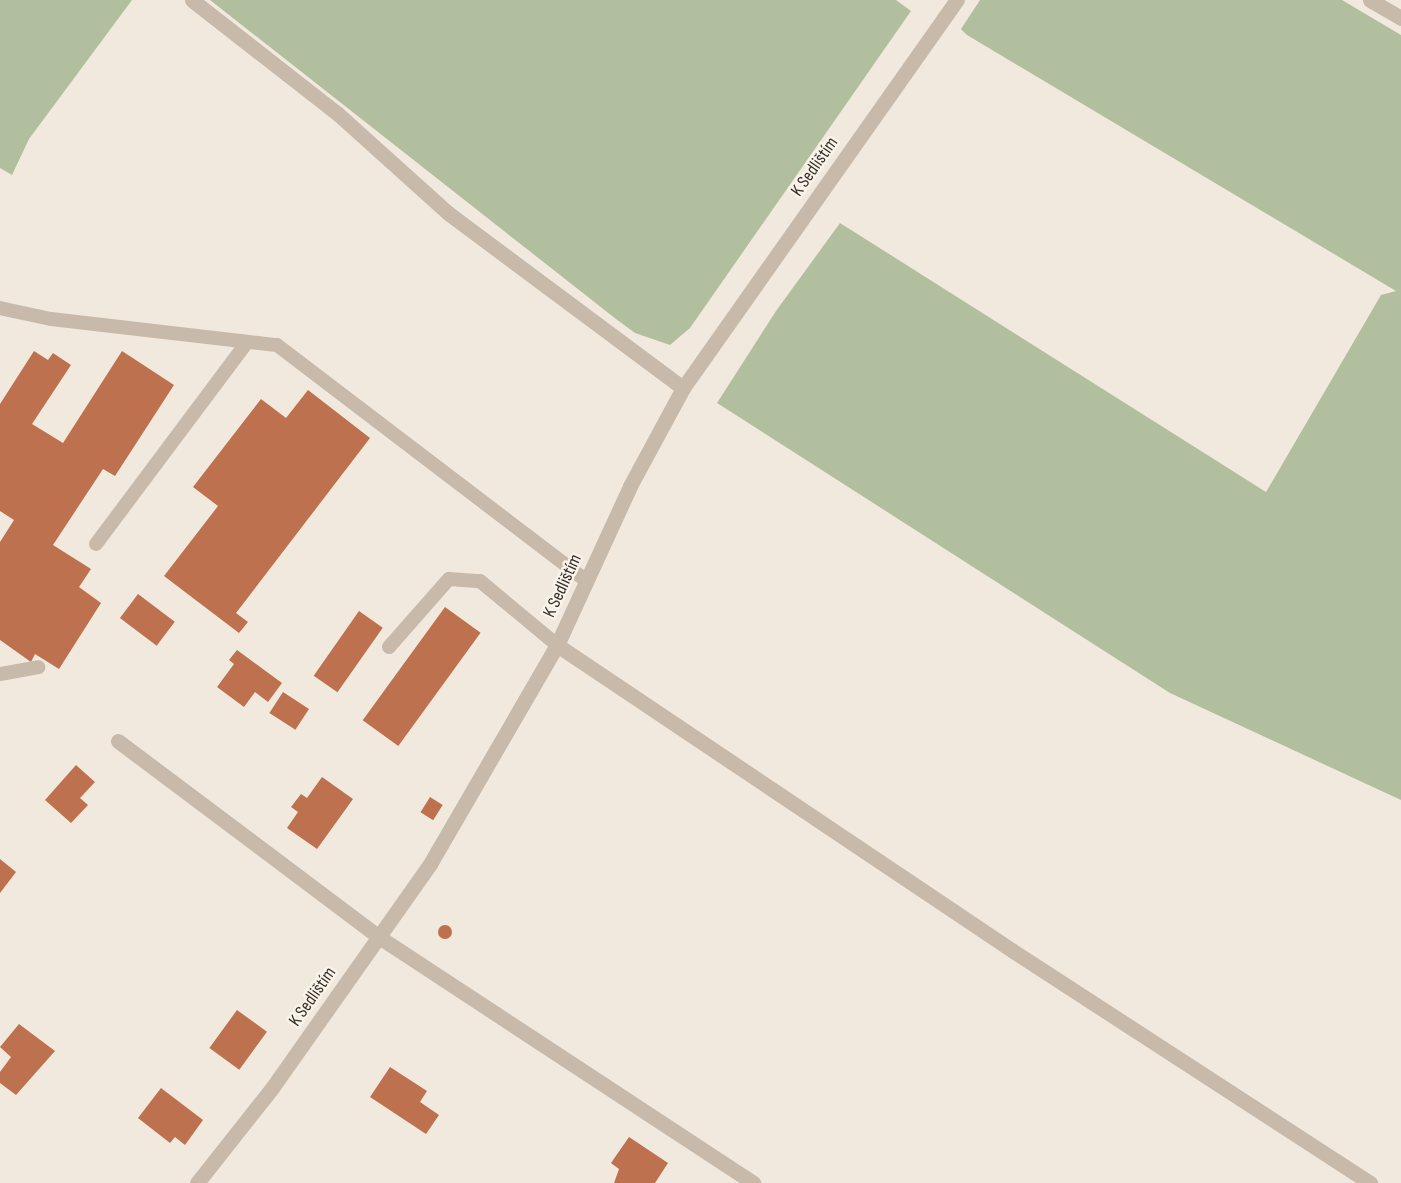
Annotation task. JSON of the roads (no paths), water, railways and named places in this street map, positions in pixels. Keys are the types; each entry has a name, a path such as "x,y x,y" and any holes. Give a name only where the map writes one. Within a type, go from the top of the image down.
{"street":[{"path":"192,0 338,114 448,213 683,388"},
{"name":"K Sedlištím","path":"197,1183 272,1088 379,938 458,819 557,645 630,486 683,388 957,0"},
{"path":"1370,0 1401,18"},
{"path":"557,645 1013,951 1370,1183"},
{"path":"118,741 379,938 753,1183"}],"lane":[{"path":"0,308 51,319 277,345 587,581"},
{"path":"96,544 247,342"},
{"path":"389,647 449,579 480,581 557,645"},
{"path":"0,674 38,667"}]}
